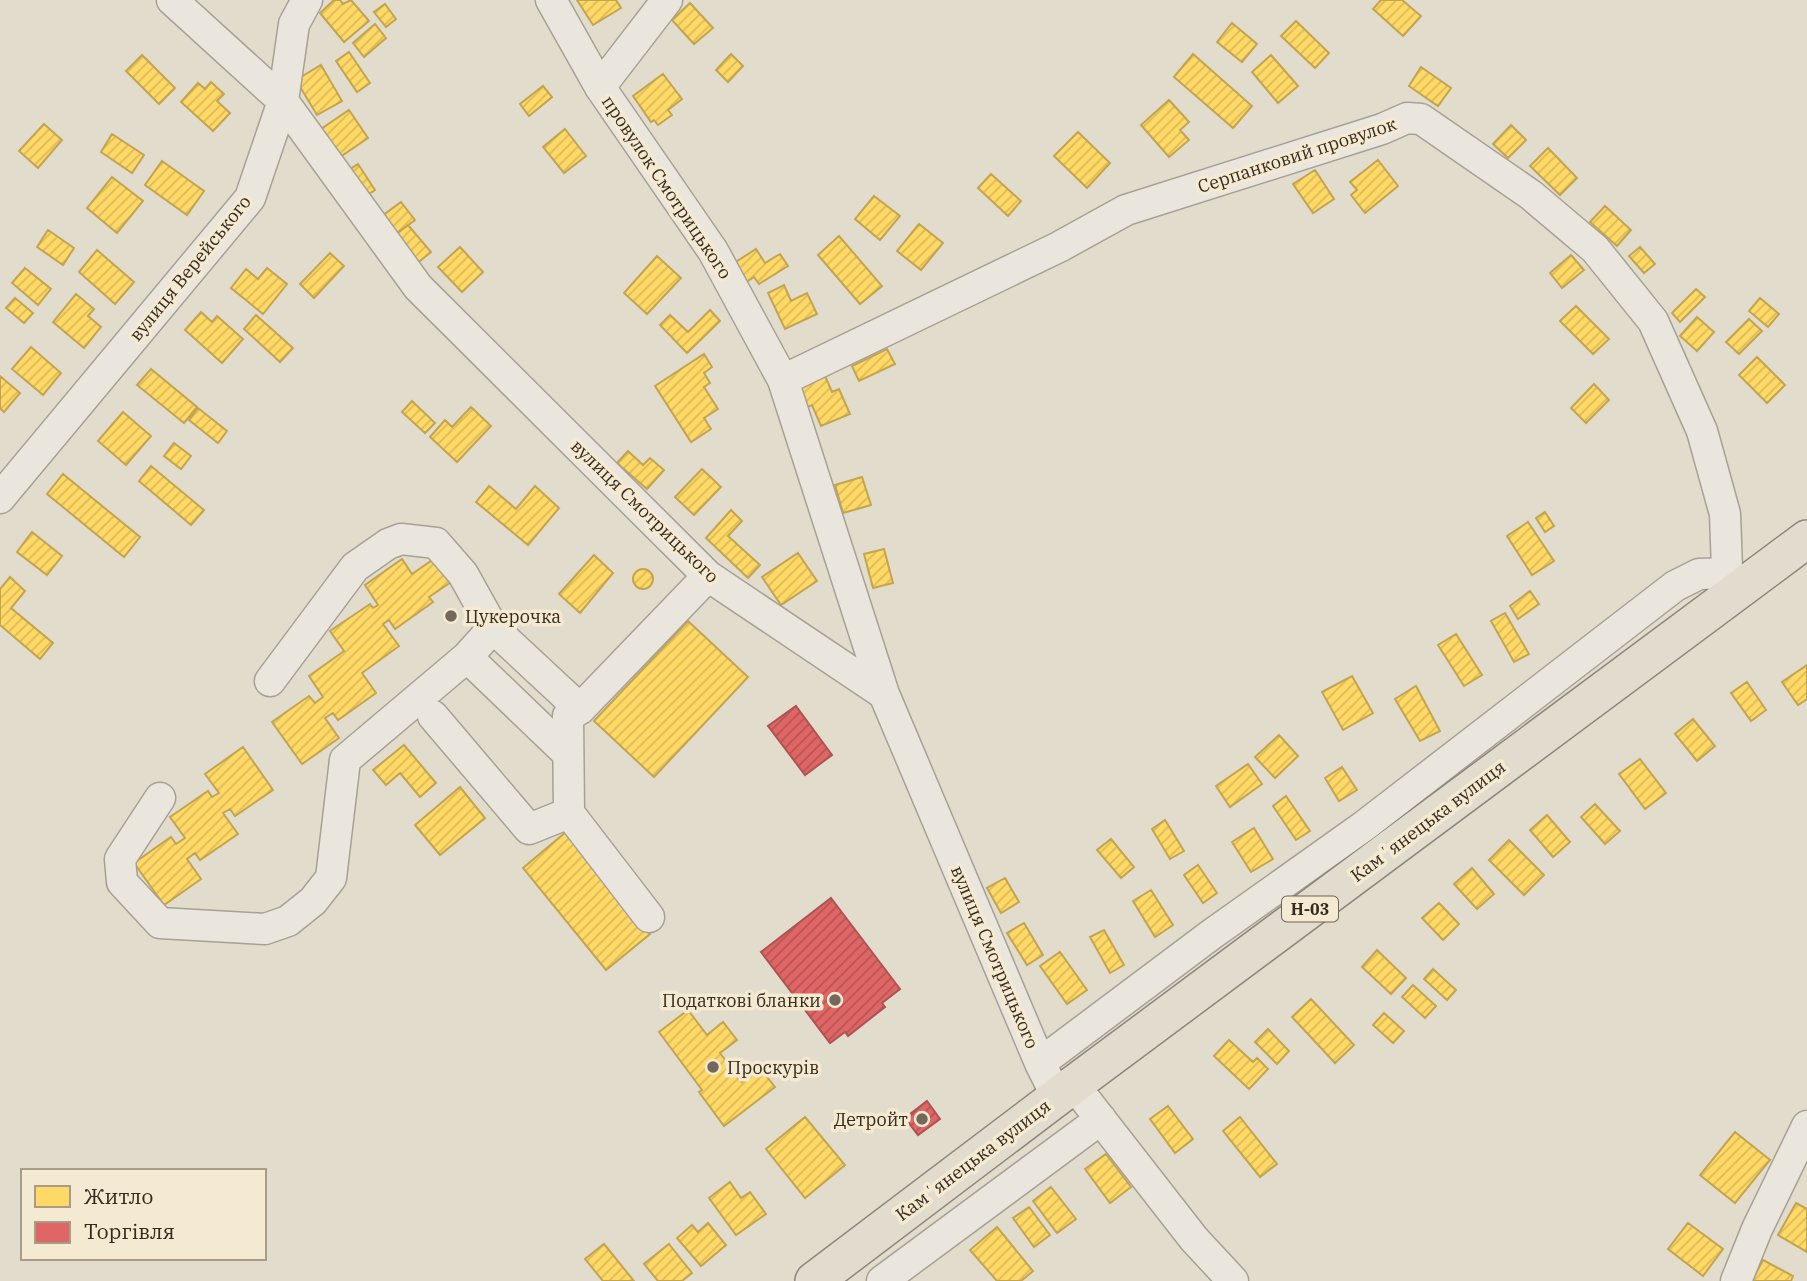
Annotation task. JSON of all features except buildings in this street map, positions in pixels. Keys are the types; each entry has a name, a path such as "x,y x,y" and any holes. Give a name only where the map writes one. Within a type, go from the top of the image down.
{"main road":[{"name":"Камʼянецька вулиця","path":"814,1281 1728,585 1807,539"}],"street":[{"name":"вулиця Смотрицького","path":"172,0 283,102 418,287 708,576 884,694 1040,1063 1065,1091 1101,1119 1194,1239 1233,1281"},
{"name":"вулиця Верейського","path":"0,498 250,198 283,102 294,24 307,0"},
{"name":"провулок Смотрицького","path":"551,0 600,86 713,251 783,380 884,694"},
{"path":"600,86 667,0"},
{"name":"Серпанковий провулок","path":"783,380 1059,247 1126,210 1382,129 1407,118 1421,119 1531,195 1595,249 1653,321 1702,431 1725,514 1728,585"},
{"path":"270,681 355,567 388,544 401,539 436,543 463,574 494,628 580,709"},
{"path":"1040,1063 1212,934 1364,826 1675,586 1699,574 1728,585"},
{"path":"649,917 569,813 568,716 580,709 708,576"},
{"path":"160,798 120,859 122,881 160,923 265,929 288,921 313,901 331,878 345,760 467,657 494,628"},
{"path":"467,657 567,753"},
{"path":"433,716 529,829 569,813"},
{"path":"882,1281 1101,1119"},
{"path":"1736,1281 1757,1229 1807,1126"}],"place":[{"name":"Цукерочка","path":"451,616"},
{"name":"Податкові бланки","path":"835,1000"},
{"name":"Проскурів","path":"713,1067"},
{"name":"Детройт","path":"922,1119"}]}
